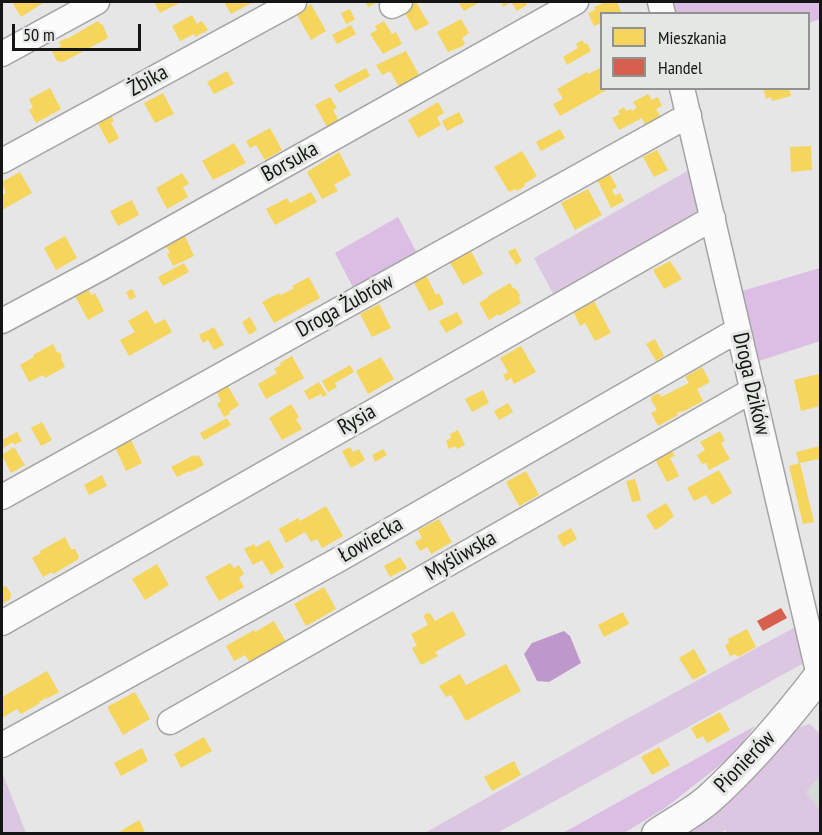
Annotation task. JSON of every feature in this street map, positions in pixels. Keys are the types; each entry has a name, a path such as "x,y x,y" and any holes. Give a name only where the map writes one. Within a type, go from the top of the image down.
{"main road":[{"name":"Pionierów","path":"657,834 709,800 774,731 820,677"}],"street":[{"path":"2,54 97,2"},
{"name":"Żbika","path":"2,161 294,2"},
{"name":"Borsuka","path":"2,321 576,2"},
{"name":"Droga Dzików","path":"682,90 820,677"},
{"name":"Droga Żubrów","path":"2,497 689,116"},
{"name":"Rysia","path":"2,623 713,218"},
{"name":"Łowiecka","path":"2,745 338,560 738,330"},
{"name":"Myśliwska","path":"170,722 753,390"}],"shaded area":[{"path":"672,2 820,2 820,19 810,23 810,12 675,12"},
{"path":"689,170 699,220 557,301 534,258"},
{"path":"398,217 419,257 356,293 335,253"},
{"path":"820,268 820,341 759,361 742,291"},
{"path":"799,625 802,664 497,833 423,834 621,722"},
{"path":"564,631 570,636 581,663 549,682 537,681 524,654 532,643"},
{"path":"810,724 820,734 820,776 806,792 820,810 820,833 728,834 725,830 721,833 681,834 706,816 713,817 720,810 718,806 800,727"},
{"path":"755,726 734,754 665,808 624,833 563,833"},
{"path":"2,772 26,833 2,833"},
{"path":"820,776 820,810 806,792"}],"building: Mieszkania":[{"path":"12,2 42,2 43,3 21,17"},
{"path":"154,2 181,2 160,13"},
{"path":"224,2 253,2 231,14"},
{"path":"365,2 378,2 368,7"},
{"path":"416,2 429,24 415,31 402,8"},
{"path":"458,2 480,2 464,11"},
{"path":"501,2 511,2 503,7"},
{"path":"511,2 525,2 527,5 517,11"},
{"path":"606,2 617,2 621,12 600,12 600,24 594,26 588,13 595,10 594,7"},
{"path":"311,4 326,31 311,40 296,13"},
{"path":"350,9 355,20 346,24 341,13"},
{"path":"192,15 197,24 202,21 208,30 180,41 172,26"},
{"path":"461,19 469,33 462,38 465,43 463,46 448,52 437,32"},
{"path":"98,21 103,25 108,38 63,62 57,61 52,52 61,46 59,42"},
{"path":"384,21 392,34 396,32 402,44 383,54 370,34 377,30 375,26"},
{"path":"351,25 356,34 337,44 332,35"},
{"path":"582,40 585,44 587,43 591,51 567,65 563,57 578,48 576,44"},
{"path":"406,51 419,75 399,87 390,71 382,75 376,65"},
{"path":"366,68 370,76 339,93 334,85"},
{"path":"600,68 600,90 606,90 560,116 553,104 563,99 557,89 587,72 588,74"},
{"path":"227,71 234,84 214,94 207,82"},
{"path":"50,88 61,109 36,123 29,110 33,107 29,99"},
{"path":"764,90 790,90 791,96 772,101 771,97 766,99"},
{"path":"163,93 174,114 155,123 144,103"},
{"path":"648,94 652,100 658,97 662,106 656,109 661,117 645,125 642,118 619,130 612,118 620,114 618,111 624,107 626,111 637,108 633,102"},
{"path":"330,97 337,108 333,110 339,121 327,127 315,105"},
{"path":"438,102 444,113 437,117 441,125 418,138 408,120"},
{"path":"109,110 114,121 111,123 119,138 109,144 95,118"},
{"path":"459,112 464,122 447,131 442,121"},
{"path":"270,128 282,150 265,160 256,145 250,148 246,141"},
{"path":"560,129 565,138 541,151 536,142"},
{"path":"234,143 246,163 213,180 202,161"},
{"path":"811,146 812,170 791,172 790,147"},
{"path":"657,150 668,170 654,177 643,157"},
{"path":"522,151 537,176 517,191 515,189 509,192 494,167"},
{"path":"339,152 351,175 334,185 338,191 322,199 307,172"},
{"path":"20,172 32,193 2,210 2,195 6,193 2,182"},
{"path":"182,173 189,184 183,187 188,197 167,209 156,188"},
{"path":"609,173 617,187 612,190 615,196 620,193 624,201 611,208 597,179"},
{"path":"588,189 602,215 575,230 561,203"},
{"path":"311,192 317,202 275,225 266,209 287,198 290,203"},
{"path":"132,200 139,215 118,226 110,211"},
{"path":"184,234 194,256 173,266 165,244"},
{"path":"65,236 77,258 56,270 44,248"},
{"path":"515,248 522,261 516,265 508,252"},
{"path":"470,249 483,274 463,285 449,261"},
{"path":"670,261 682,279 664,289 653,270"},
{"path":"184,263 189,272 163,286 158,277"},
{"path":"424,271 436,295 439,293 444,304 429,311 410,275"},
{"path":"309,277 320,298 274,323 262,302 279,293 280,295 287,292 294,288 292,286"},
{"path":"510,283 520,295 521,303 489,320 479,303"},
{"path":"88,289 91,295 95,293 104,311 88,320 75,296"},
{"path":"132,289 136,297 130,300 126,292"},
{"path":"594,301 611,333 595,341 585,323 580,326 574,313"},
{"path":"379,304 391,328 372,337 360,314"},
{"path":"147,310 155,324 165,319 172,332 129,356 120,340 135,332 128,321"},
{"path":"457,312 463,323 446,333 439,321"},
{"path":"250,317 257,330 249,335 242,322"},
{"path":"214,327 224,345 214,350 208,340 203,343 199,335"},
{"path":"655,339 664,356 656,361 646,344"},
{"path":"53,344 62,356 65,367 45,378 43,375 29,382 20,365"},
{"path":"521,346 536,372 514,384 511,378 506,381 503,375 508,372 500,358"},
{"path":"292,356 304,378 266,399 258,384 277,373 274,369"},
{"path":"381,357 394,379 368,394 356,371"},
{"path":"350,365 354,372 335,383 337,387 328,392 322,381"},
{"path":"702,367 710,382 697,389 703,401 677,413 678,415 658,426 651,413 657,410 651,400 652,396 660,394 661,397 689,383 685,377"},
{"path":"819,374 820,406 801,411 794,380"},
{"path":"319,382 327,395 322,397 321,394 309,400 304,391"},
{"path":"226,383 239,405 224,417 217,404 221,401 215,389"},
{"path":"483,390 489,403 472,412 465,399"},
{"path":"508,403 513,412 499,420 494,411"},
{"path":"291,404 299,417 296,419 302,429 282,440 269,418"},
{"path":"227,418 231,425 204,440 200,433"},
{"path":"42,422 52,440 41,446 31,428"},
{"path":"458,430 465,445 457,449 455,446 449,449 446,441 451,438 450,434"},
{"path":"720,431 725,441 721,443 730,459 709,470 706,463 702,464 697,455 705,450 700,442"},
{"path":"17,432 22,441 14,445 13,442 2,449 2,440"},
{"path":"131,440 142,463 126,471 115,447"},
{"path":"820,446 820,463 818,459 800,463 814,522 803,524 789,466 799,463 796,452"},
{"path":"14,447 25,465 11,473 2,455"},
{"path":"350,447 353,452 359,449 365,460 351,468 342,451"},
{"path":"383,449 387,455 375,462 372,455"},
{"path":"672,451 675,456 670,458 679,476 667,482 655,459"},
{"path":"194,455 195,457 199,455 204,465 177,477 171,467"},
{"path":"719,470 732,493 712,505 706,495 694,501 687,488"},
{"path":"526,471 539,495 519,506 506,482"},
{"path":"102,475 107,486 89,495 84,485"},
{"path":"635,479 641,500 632,502 626,481"},
{"path":"666,503 674,516 655,530 646,515"},
{"path":"326,506 343,536 322,548 317,539 311,542 305,532 286,543 279,529 298,518 300,521"},
{"path":"439,519 452,542 431,554 427,547 420,551 415,542 422,538 418,530"},
{"path":"571,528 577,539 563,547 557,536"},
{"path":"65,537 71,549 75,549 79,557 53,574 52,572 43,577 32,558"},
{"path":"269,540 284,567 271,575 262,560 253,565 244,549 254,544 256,547"},
{"path":"400,557 407,568 390,577 384,566"},
{"path":"230,563 234,568 239,565 244,574 239,578 244,587 219,601 205,577"},
{"path":"157,564 169,585 145,600 132,579"},
{"path":"2,586 7,587 11,594 10,599 2,604"},
{"path":"324,587 336,609 306,626 294,604"},
{"path":"453,611 466,635 435,652 438,656 421,665 412,648 417,646 411,634 428,625 425,614 430,613 435,621"},
{"path":"623,612 629,624 604,637 598,625"},
{"path":"274,621 286,642 250,663 245,655 234,661 226,646"},
{"path":"747,629 756,647 738,657 735,654 730,656 725,645 729,643 728,639"},
{"path":"694,649 707,672 693,680 679,658"},
{"path":"506,664 521,691 466,721 451,695 446,697 439,686 460,674 466,685"},
{"path":"47,671 59,692 21,714 17,709 2,718 2,697"},
{"path":"135,692 150,719 123,735 107,707"},
{"path":"720,712 730,730 707,743 703,736 697,739 691,728"},
{"path":"204,737 212,751 181,768 174,754"},
{"path":"659,747 670,765 652,775 641,757"},
{"path":"142,748 148,761 121,776 114,763"},
{"path":"514,761 521,775 492,791 484,777"},
{"path":"139,820 146,834 116,834"}],"building: Handel":[{"path":"781,608 787,618 763,631 757,621"}]}
